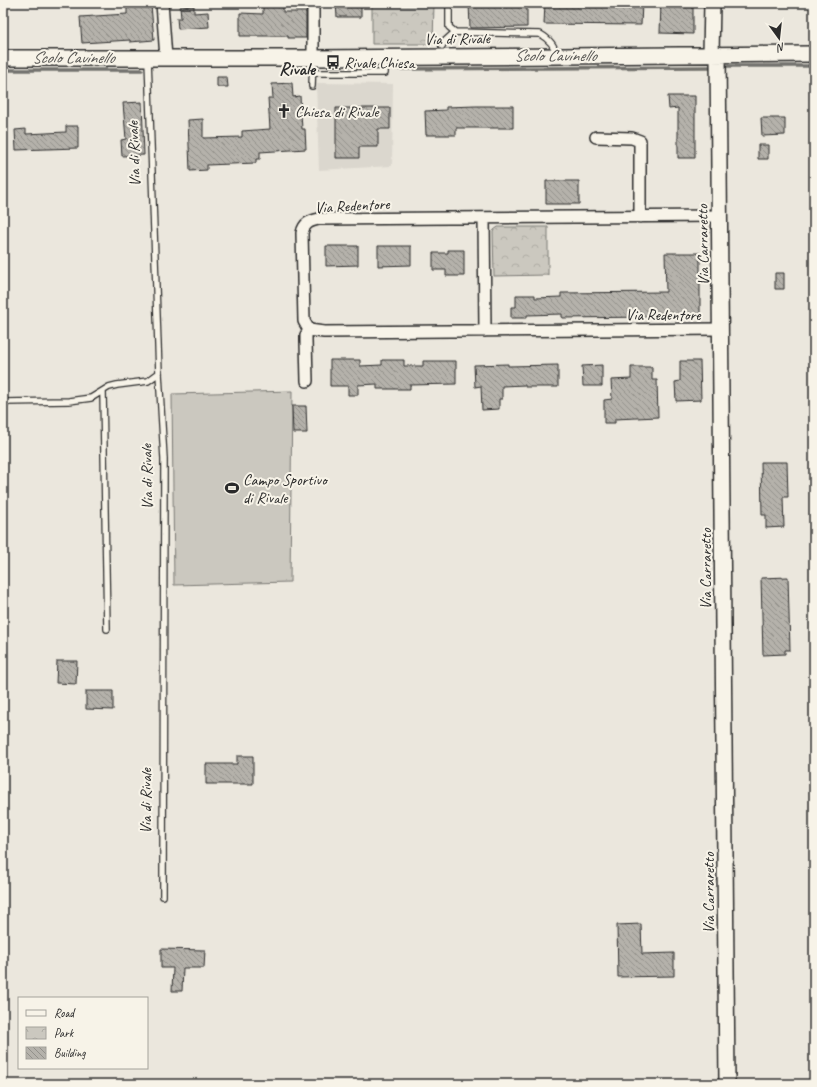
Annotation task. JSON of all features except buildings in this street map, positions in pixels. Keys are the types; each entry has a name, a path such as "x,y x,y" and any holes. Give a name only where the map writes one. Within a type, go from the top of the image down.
{"street":[{"path":"162,3 166,58"},
{"path":"312,65 314,3"},
{"name":"Via Carraretto","path":"712,3 720,216 727,1084"},
{"name":"Via di Rivale","path":"3,58 166,58 312,65 443,51 556,55 814,54"},
{"path":"596,137 632,138 640,141 640,217"},
{"name":"Via Redentore","path":"720,216 319,219 307,223 303,229 302,238 304,321 309,330 317,332 721,329"},
{"path":"484,218 485,331"},
{"name":"Via Redentore","path":"308,381 306,335 309,330"}],"lane":[{"path":"449,3 449,27 455,32 540,34 546,37 553,45 556,50 556,55"},
{"path":"443,51 444,42 455,32"},
{"name":"Via di Rivale","path":"148,58 159,373 164,466 163,896"},
{"path":"312,65 312,86"},
{"path":"3,402 69,401 91,398 109,387 148,381 159,373"},
{"path":"103,392 106,629"}],"shaded area":[{"path":"316,83 393,84 392,166 319,170"}],"green space":[{"path":"372,3 434,3 433,44 372,44"},
{"path":"498,227 548,227 548,275 494,276 493,232"},
{"name":"Campo Sportivo di Rivale","path":"292,391 290,582 174,585 172,394"}],"waterway":[{"name":"Scolo Cavinello","path":"726,66 814,66"},
{"name":"Scolo Cavinello","path":"397,69 712,67"},
{"name":"Scolo Cavinello","path":"3,70 142,70"}],"place":[{"name":"Rivale Chiesa","path":"333,62"},
{"name":"Chiesa di Rivale","path":"284,111"},
{"name":"Campo Sportivo di Rivale","path":"232,488"}],"district":[{"name":"Rivale","path":"297,69"}]}
